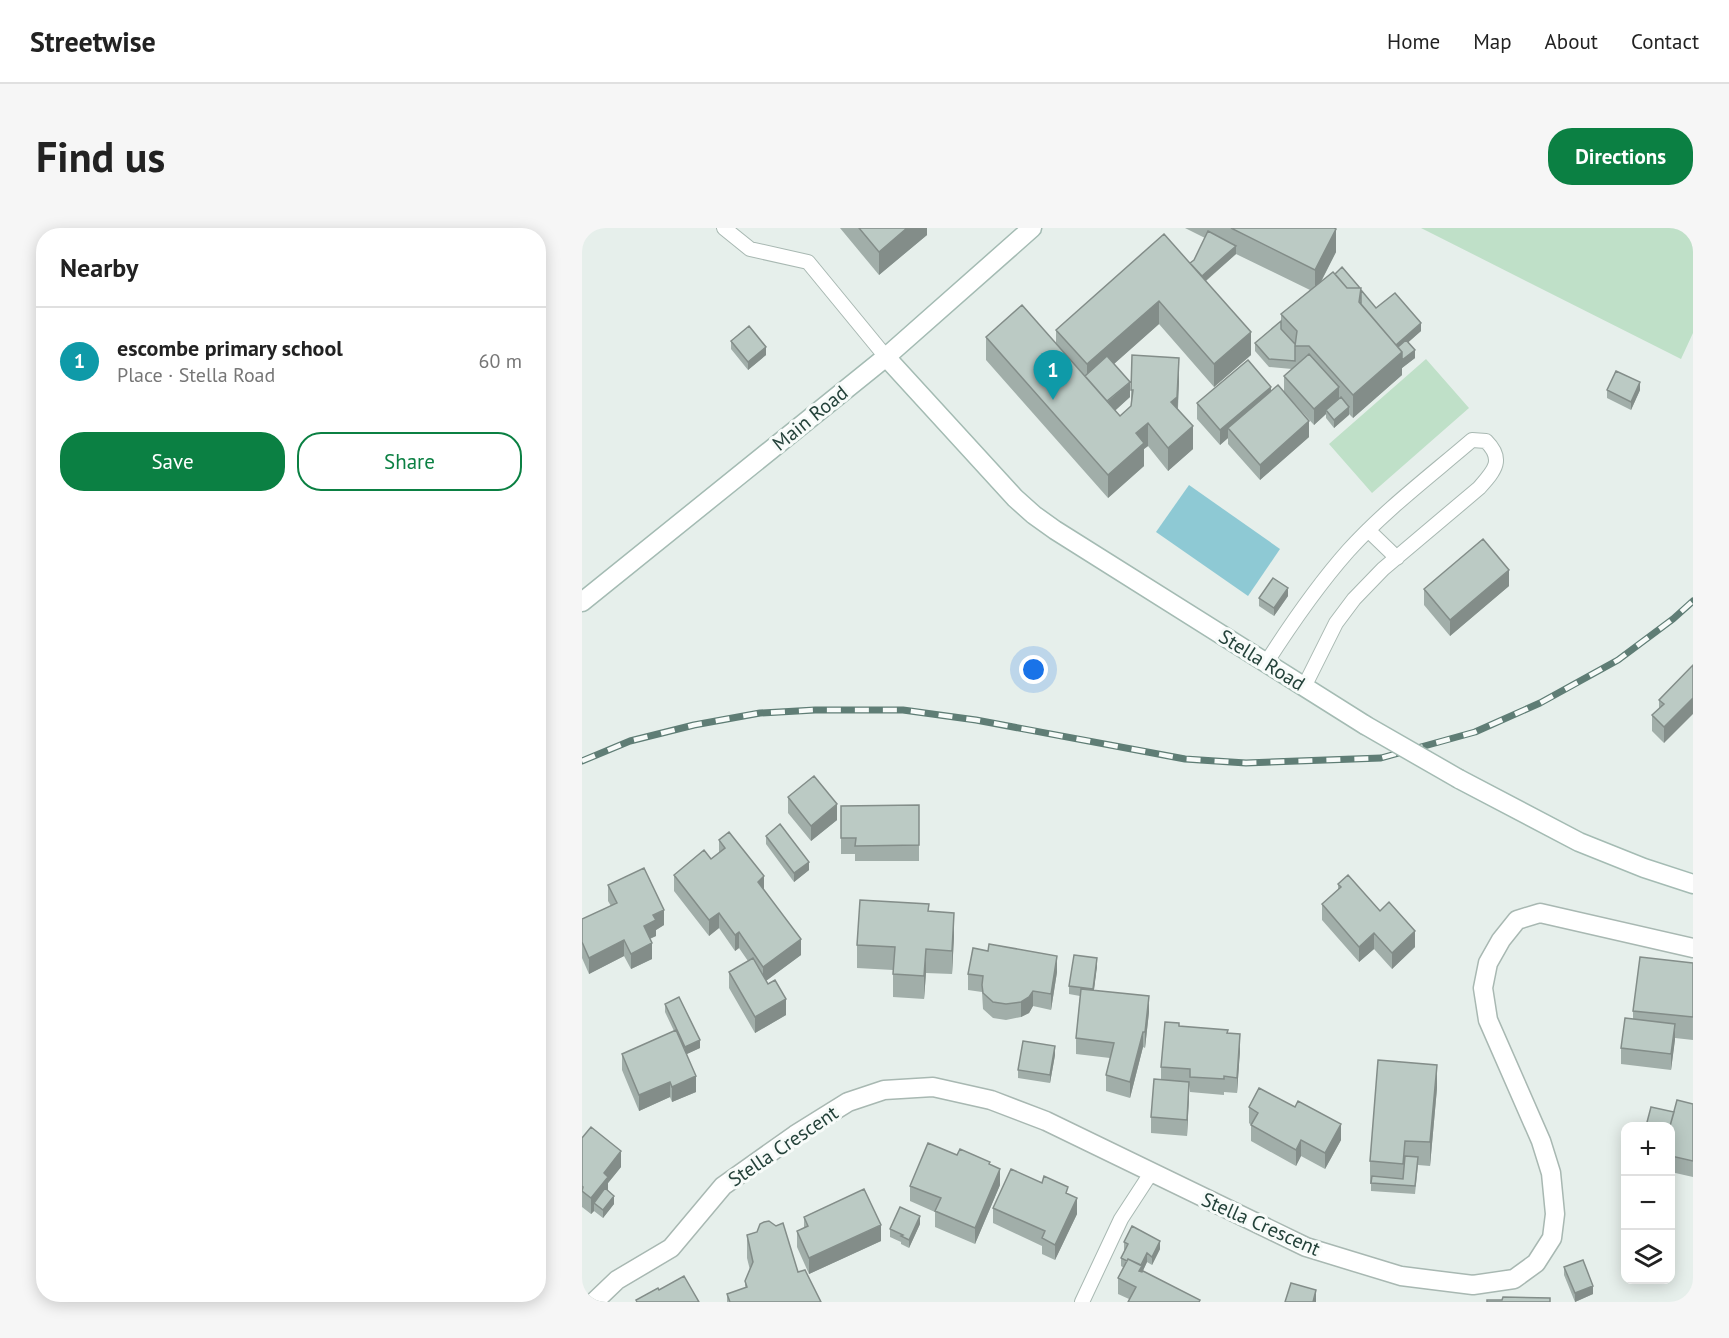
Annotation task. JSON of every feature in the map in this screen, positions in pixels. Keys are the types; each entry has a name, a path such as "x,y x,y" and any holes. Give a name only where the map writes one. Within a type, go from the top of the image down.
{"street":[{"name":"Main Road","path":"582,602 886,357 1032,228"},
{"name":"Stella Road","path":"886,357 1015,498 1055,530 1266,663 1459,779 1579,842 1644,868 1693,884"},
{"name":"Stella Crescent","path":"594,1302 617,1280 671,1248 723,1186 795,1135 848,1102 884,1090 933,1087 991,1100 1046,1121 1306,1247 1401,1276 1473,1285 1514,1279 1536,1263 1552,1238 1555,1214 1551,1173 1541,1141 1488,1020 1484,988 1488,963 1501,940 1517,920 1540,913 1693,948"}],"lane":[{"path":"724,228 750,249 808,262 886,357"},
{"path":"1266,663 1319,586 1368,530 1472,440 1486,441 1494,449 1497,460 1492,474 1479,488 1383,569 1354,599 1336,623 1305,687"},
{"path":"1368,530 1397,558"},
{"path":"1082,1302 1121,1219 1151,1173"}],"green space":[{"path":"1421,228 1693,228 1693,333 1681,359"},
{"path":"1426,359 1469,408 1372,493 1329,444"}],"water":[{"path":"1189,485 1280,549 1248,596 1156,532"}],"building":[{"path":"859,228 907,228 879,252"},
{"path":"1231,228 1334,228 1336,229 1315,270"},
{"path":"1208,231 1236,246 1202,276 1190,263 1194,260"},
{"path":"1164,234 1251,332 1214,364 1159,301 1087,364 1056,330"},
{"path":"1342,267 1360,288 1347,288 1335,274"},
{"path":"1333,272 1347,288 1361,288 1359,302 1402,352 1353,395 1309,346 1295,346 1297,331 1281,314"},
{"path":"1361,290 1376,308 1395,293 1421,323 1396,345 1361,304"},
{"path":"1022,305 1120,416 1131,406 1132,355 1179,358 1177,397 1171,402 1193,426 1168,448 1148,423 1136,433 1144,443 1108,475 986,337"},
{"path":"1281,321 1281,329 1295,344 1295,361 1269,359 1255,343"},
{"path":"749,326 766,347 748,362 731,341"},
{"path":"1406,340 1415,350 1402,360 1402,352 1398,347"},
{"path":"1309,354 1339,387 1314,409 1284,376"},
{"path":"1107,356 1130,382 1107,401 1085,376"},
{"path":"1248,360 1271,387 1220,430 1197,403"},
{"path":"1616,371 1640,382 1631,402 1607,390"},
{"path":"1278,385 1309,421 1260,465 1228,428"},
{"path":"1341,397 1349,407 1334,420 1326,410"},
{"path":"1483,539 1509,570 1450,620 1424,589"},
{"path":"1273,578 1288,588 1274,608 1259,598"},
{"path":"1693,665 1693,698 1664,727 1652,715 1664,704 1659,700"},
{"path":"814,776 837,804 811,826 788,797"},
{"path":"919,805 919,845 855,846 856,838 841,838 841,806"},
{"path":"780,824 809,862 794,873 766,836"},
{"path":"729,832 764,876 758,882 801,939 763,967 739,932 735,935 719,913 709,920 674,875 704,850 711,859 725,848 719,840"},
{"path":"644,868 664,910 653,915 656,920 644,926 652,943 631,954 624,940 589,958 582,942 582,919 617,903 608,885"},
{"path":"1348,875 1380,911 1389,902 1415,931 1392,953 1374,933 1359,947 1322,904 1341,887 1338,884"},
{"path":"860,900 929,904 928,911 954,913 952,951 926,949 924,976 893,974 895,947 857,945"},
{"path":"989,944 1057,956 1051,994 1033,991 1021,1002 1006,1004 993,1002 983,993 983,976 968,974 973,948 988,951"},
{"path":"1074,955 1097,958 1093,989 1069,986"},
{"path":"1640,957 1693,963 1693,1017 1633,1011"},
{"path":"753,958 768,984 775,980 786,999 755,1017 729,972"},
{"path":"1081,989 1149,996 1145,1032 1143,1032 1130,1082 1106,1075 1114,1043 1076,1038"},
{"path":"679,997 700,1040 685,1047 665,1004"},
{"path":"1625,1018 1675,1024 1671,1054 1621,1048"},
{"path":"1165,1022 1179,1023 1179,1026 1228,1030 1227,1033 1240,1034 1237,1078 1190,1077 1190,1069 1161,1067"},
{"path":"676,1030 696,1076 672,1087 670,1082 639,1095 622,1054"},
{"path":"1023,1041 1055,1046 1050,1075 1018,1070"},
{"path":"1378,1060 1437,1065 1430,1142 1405,1141 1403,1164 1370,1161"},
{"path":"1154,1079 1189,1082 1187,1120 1151,1117"},
{"path":"1259,1088 1295,1107 1298,1101 1341,1124 1325,1153 1301,1140 1296,1150 1251,1125 1258,1113 1249,1107"},
{"path":"1677,1100 1693,1104 1693,1161 1675,1157 1675,1122 1671,1122"},
{"path":"1651,1107 1674,1112 1671,1122 1647,1122"},
{"path":"591,1127 621,1151 604,1173 608,1177 591,1198 582,1191 582,1138"},
{"path":"928,1143 957,1155 960,1149 1000,1169 975,1228 935,1211 941,1198 910,1186"},
{"path":"1405,1156 1418,1157 1415,1186 1371,1183 1372,1176 1403,1179"},
{"path":"1011,1169 1042,1183 1044,1176 1068,1187 1066,1193 1077,1198 1055,1245 1042,1238 1045,1231 993,1208"},
{"path":"605,1188 614,1196 603,1210 594,1203"},
{"path":"864,1189 881,1225 809,1258 797,1231 808,1226 804,1217"},
{"path":"900,1207 920,1216 909,1240 890,1229"},
{"path":"769,1221 776,1226 783,1223 798,1272 805,1270 821,1302 730,1302 727,1294 747,1287 745,1281 753,1262 747,1235 757,1232 760,1224"},
{"path":"1132,1226 1160,1241 1152,1257 1147,1253 1141,1265 1121,1258 1128,1244 1124,1242"},
{"path":"1128,1259 1142,1266 1139,1271 1200,1300 1199,1302 1128,1302 1136,1287 1118,1278"},
{"path":"1583,1260 1593,1286 1575,1293 1564,1267"},
{"path":"684,1276 699,1302 637,1302 636,1300"},
{"path":"1291,1283 1316,1290 1313,1302 1285,1302"},
{"path":"1503,1297 1550,1298 1550,1302 1487,1302 1487,1300 1502,1300"}],"railway":[{"path":"582,761 630,741 694,725 760,713 815,710 903,710 976,720 1185,759 1246,763 1381,758 1475,732 1540,703 1618,660 1693,601"}],"place":[{"name":"escombe primary school","path":"1053,400"}]}
